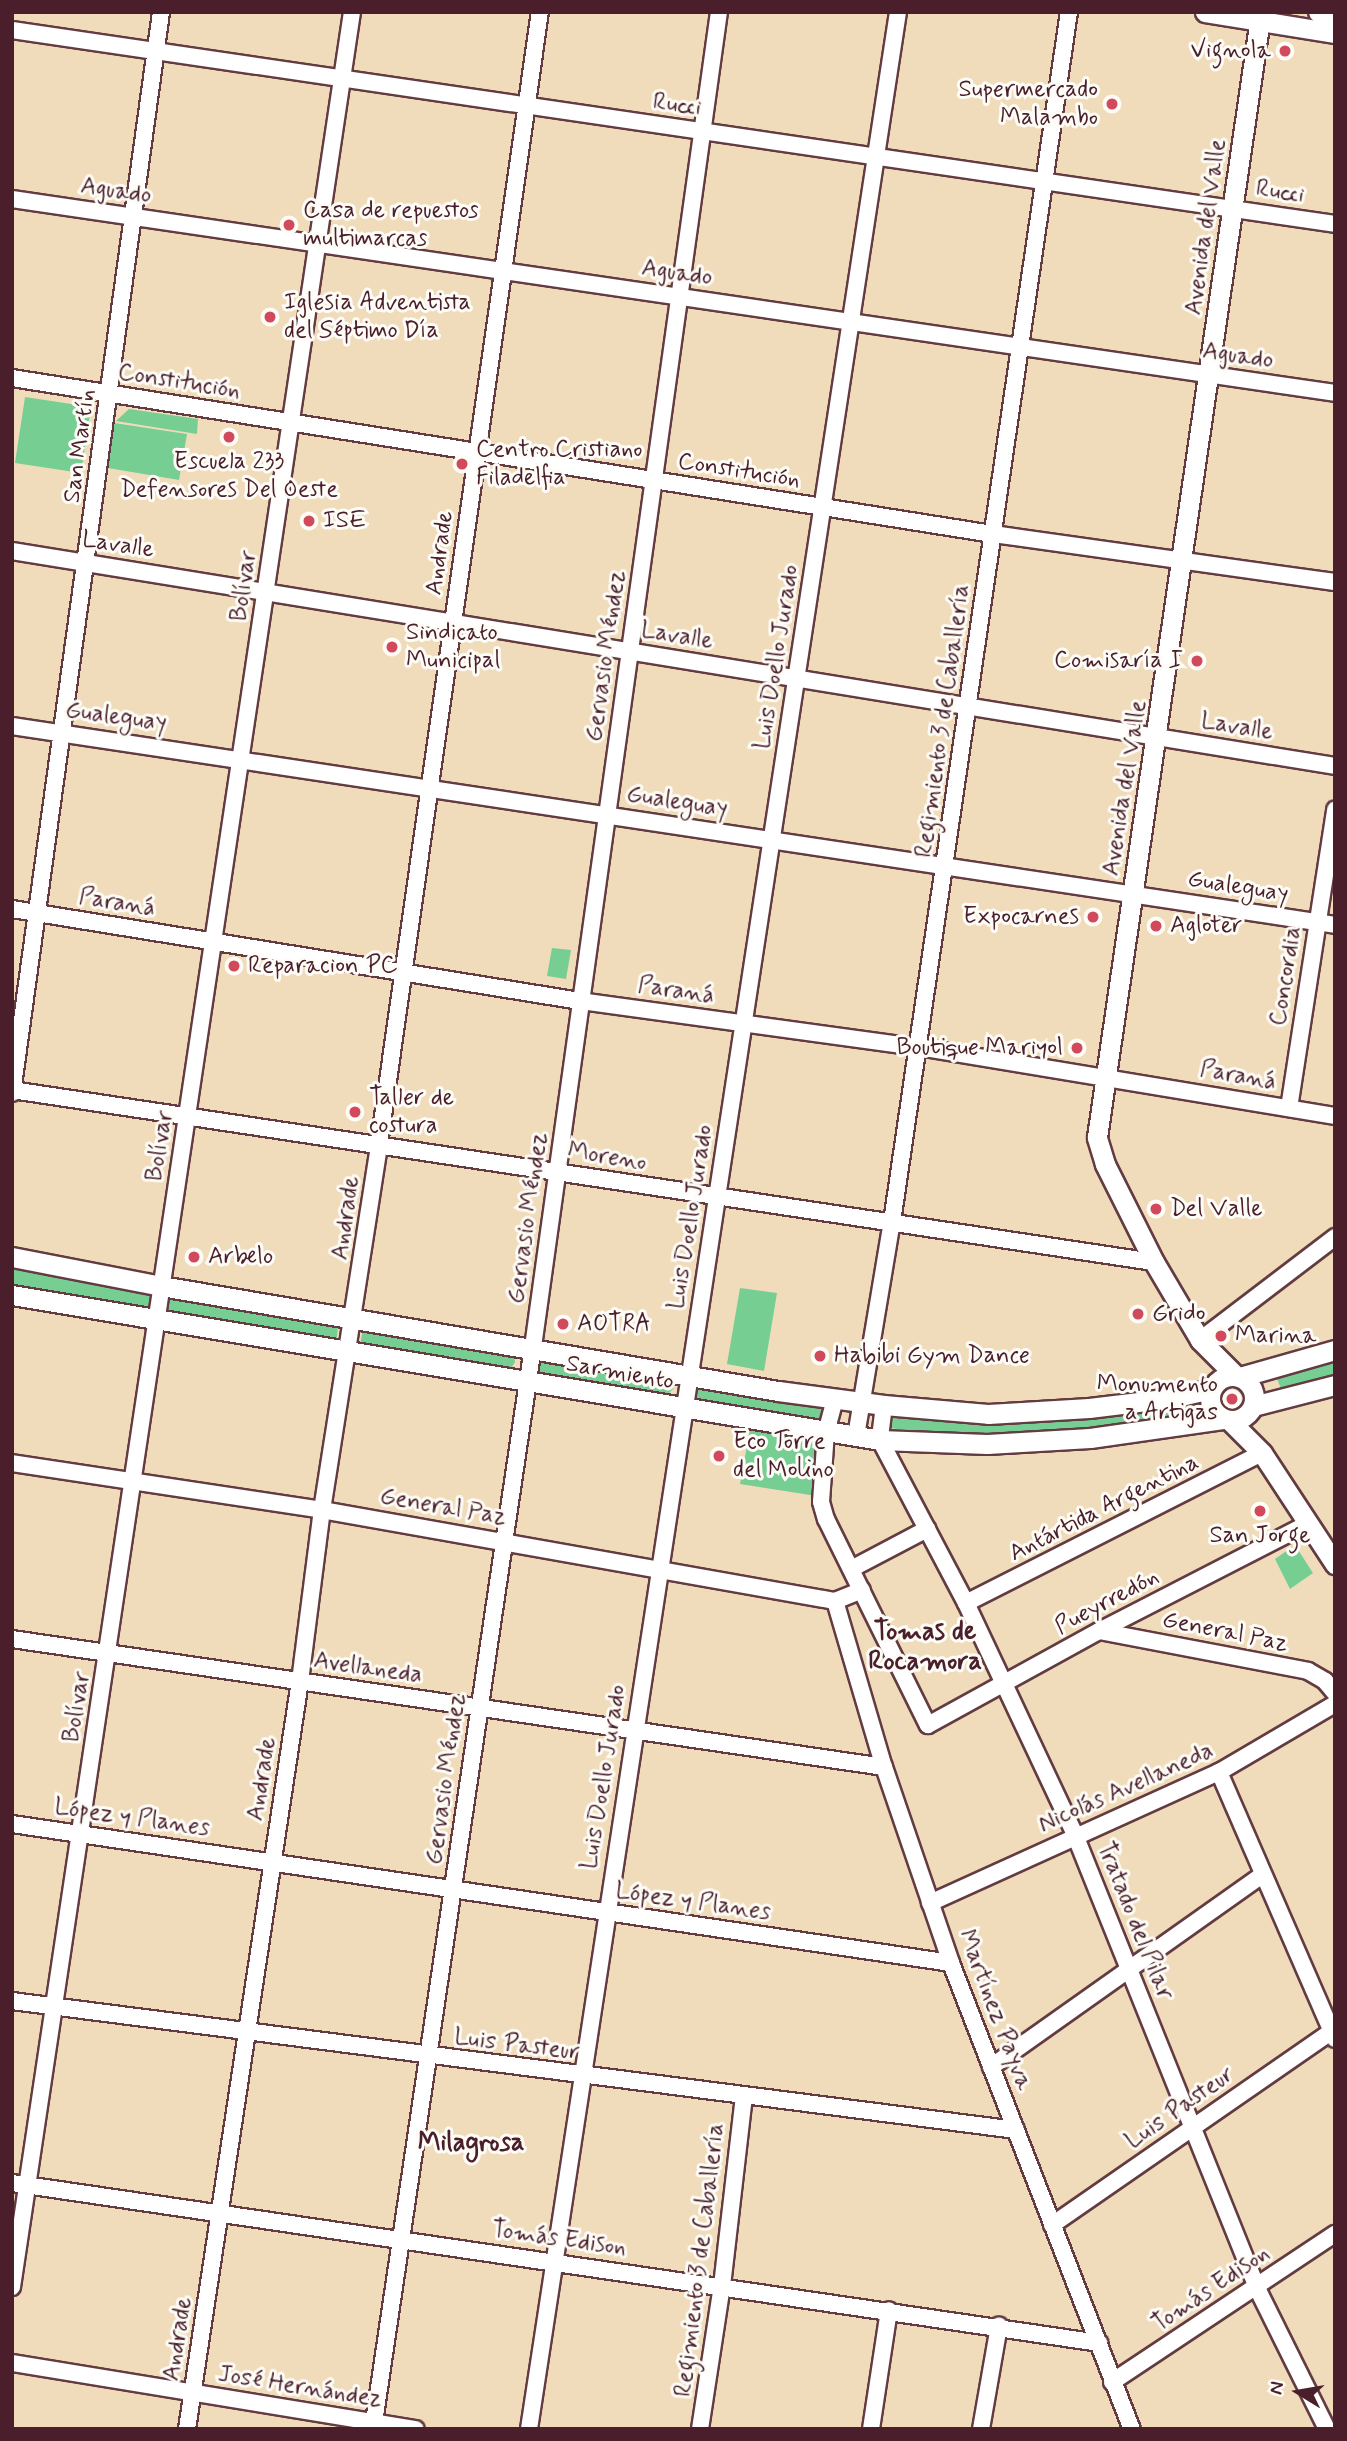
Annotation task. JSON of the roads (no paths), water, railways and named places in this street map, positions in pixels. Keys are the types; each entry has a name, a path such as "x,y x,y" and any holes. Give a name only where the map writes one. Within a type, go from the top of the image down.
{"main road":[{"path":"1205,12 1260,17 1335,33"},
{"path":"1318,12 1335,15"},
{"name":"Avenida del Valle","path":"1200,1340 1154,1262 1105,1164 1097,1138 1158,738 1260,17"},
{"name":"Sarmiento","path":"12,1257 161,1286 884,1405 988,1414 1089,1408 1172,1398 1212,1388"},
{"name":"Sarmiento","path":"12,1295 880,1440 987,1444 1064,1440 1227,1420"},
{"path":"1200,1340 1253,1392 1252,1408 1262,1453"},
{"path":"1200,1340 1212,1388 1212,1409 1262,1453 1335,1564"},
{"path":"1212,1388 1224,1377 1238,1377 1335,1350"},
{"path":"1227,1420 1244,1417 1252,1408 1335,1385"}],"street":[{"name":"San Martín","path":"12,1091 64,732 161,12"},
{"name":"Bolívar","path":"12,2287 20,2184 55,2007 352,12"},
{"name":"Andrade","path":"187,2429 300,1681 322,1510 354,1317 540,12"},
{"name":"Gervasio Méndez","path":"373,2425 533,1346 719,12"},
{"name":"Luis Doello Jurado","path":"529,2429 634,1730 719,1196 741,1023 772,840 898,12"},
{"name":"Regimiento 3 de Caballería","path":"856,1436 892,1222 1069,12"},
{"name":"Rucci","path":"12,30 1335,223"},
{"name":"Aguado","path":"12,199 1335,393"},
{"name":"Constitución","path":"12,378 993,534 1335,582"},
{"name":"Lavalle","path":"12,551 1335,766"},
{"name":"Gualeguay","path":"12,726 1335,925"},
{"name":"Concordia","path":"1289,1108 1335,810"},
{"name":"Paraná","path":"12,909 580,1001 918,1047 1335,1115"},
{"name":"Moreno","path":"12,1091 1154,1262"},
{"path":"1200,1340 1335,1237"},
{"path":"835,1399 826,1432 821,1502 826,1519 862,1590 835,1601"},
{"path":"880,1440 884,1405"},
{"name":"Tratado del Pilar","path":"880,1440 966,1603 1075,1835 1131,1968 1256,2286 1327,2429"},
{"name":"Antártida Argentina","path":"966,1603 1262,1453"},
{"name":"General Paz","path":"12,1463 322,1510 835,1601"},
{"name":"Pueyrredón","path":"862,1590 928,1725 1099,1631 1309,1523"},
{"path":"853,1568 927,1529"},
{"name":"Martínez Payva","path":"835,1601 884,1767 951,1963 1132,2429"},
{"name":"General Paz","path":"1099,1631 1308,1671 1325,1681 1335,1693"},
{"name":"Avellaneda","path":"12,1639 884,1767"},
{"name":"Nicolás Avellaneda","path":"930,1903 1219,1772 1335,1704"},
{"path":"1219,1772 1262,1875 1334,2033"},
{"name":"López y Planes","path":"12,1824 951,1963"},
{"path":"991,2067 1262,1875"},
{"name":"Luis Pasteur","path":"12,2001 1016,2130"},
{"name":"Luis Pasteur","path":"1052,2225 1193,2126 1334,2033"},
{"name":"Regimiento 3 de Caballería","path":"700,2429 722,2286 744,2097"},
{"name":"Tomás Edison","path":"20,2184 999,2326 1098,2343"},
{"name":"Tomás Edison","path":"1112,2382 1335,2234"},
{"path":"871,2429 889,2310"},
{"path":"981,2429 999,2326"},
{"name":"José Hernández","path":"12,2363 373,2425 415,2429"}],"place":[{"name":"Vignola","path":"1285,51"},
{"name":"Supermercado Malambo","path":"1112,104"},
{"name":"Casa de repuestos multimarcas","path":"289,225"},
{"name":"Iglesia Adventista del Séptimo Día","path":"270,317"},
{"name":"Escuela 233 Defensores Del Oeste","path":"229,437"},
{"name":"Centro Cristiano Filadelfia","path":"462,464"},
{"name":"ISE","path":"309,521"},
{"name":"Sindicato Municipal","path":"392,647"},
{"name":"Comisaría I","path":"1197,661"},
{"name":"Expocarnes","path":"1093,917"},
{"name":"Agloter","path":"1156,926"},
{"name":"Reparacion PC","path":"234,966"},
{"name":"Boutique Mariyol","path":"1077,1048"},
{"name":"Taller de costura","path":"355,1112"},
{"name":"Del Valle","path":"1156,1209"},
{"name":"Arbelo","path":"194,1257"},
{"name":"Grido","path":"1138,1314"},
{"name":"AOTRA","path":"563,1324"},
{"name":"Marina","path":"1221,1336"},
{"name":"Habibi Gym Dance","path":"820,1356"},
{"name":"Monumento a Artigas","path":"1232,1399"},
{"name":"Eco Torre del Molino","path":"719,1456"},
{"name":"San Jorge","path":"1260,1511"}],"district":[{"name":"Tomas de Rocamora","path":"925,1648"},
{"name":"Milagrosa","path":"471,2144"}]}
